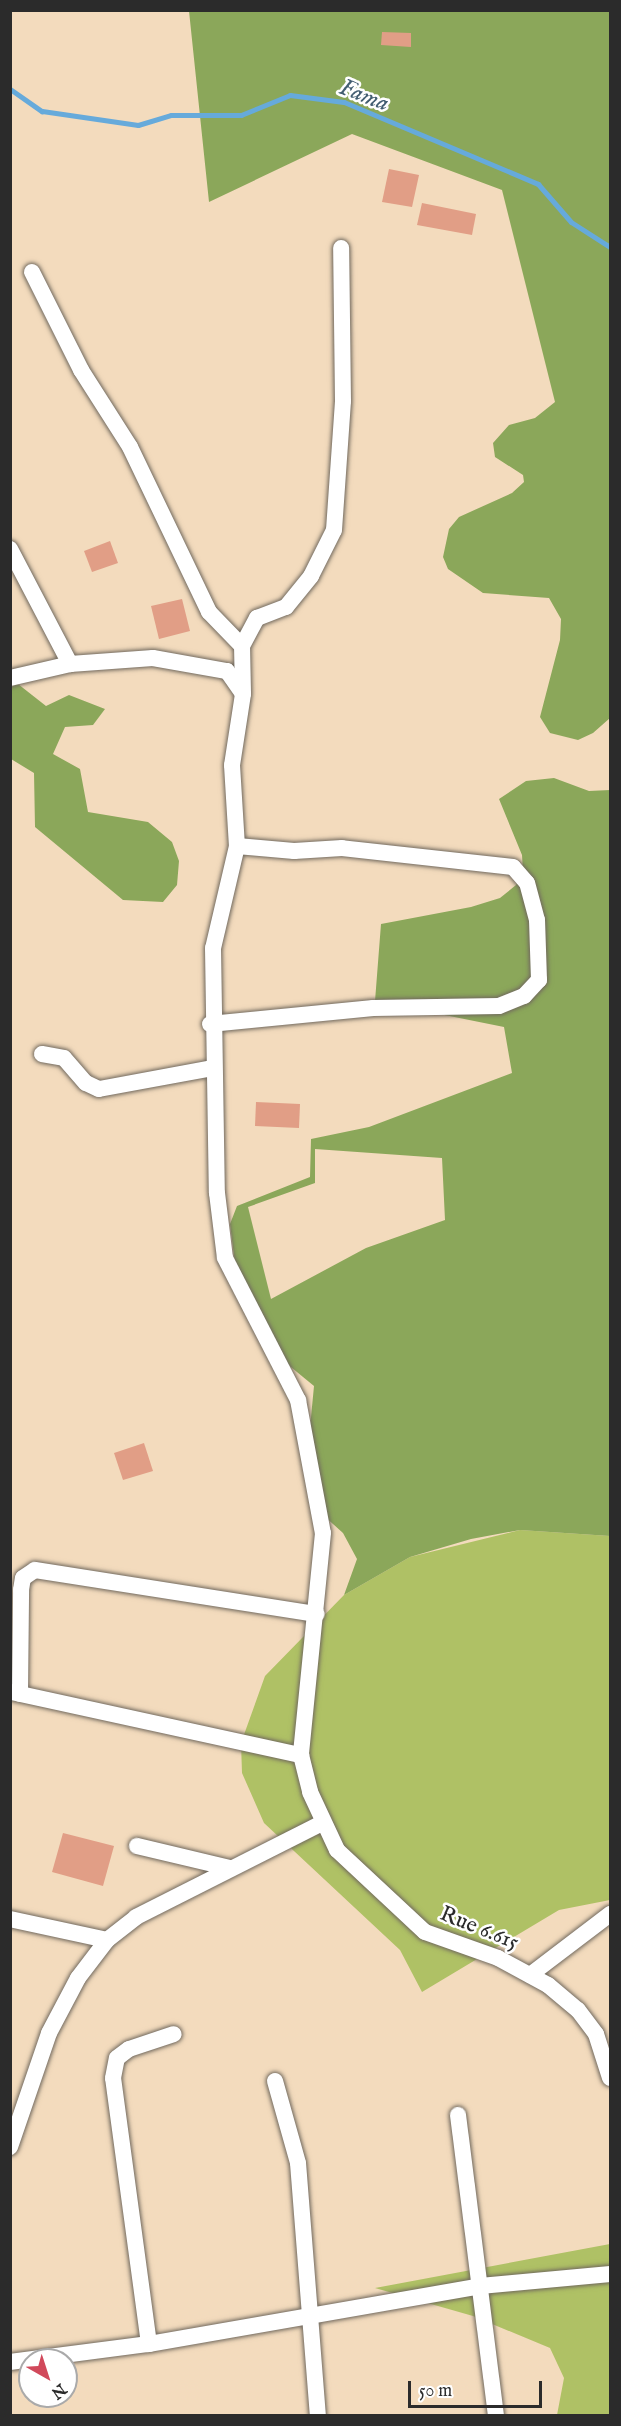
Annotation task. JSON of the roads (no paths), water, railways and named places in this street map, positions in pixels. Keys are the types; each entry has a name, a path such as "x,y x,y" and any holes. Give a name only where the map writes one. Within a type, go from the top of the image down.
{"street":[{"path":"317,1614 35,1570 23,1578 21,1590 15,1693 301,1755 317,1614 324,1550 305,1455 304,1424 292,1386 225,1258 210,1024 213,948 237,846 232,765 243,694 242,645 257,618 286,607 311,576 334,530 343,401 341,248"},
{"path":"32,272 81,370 130,447 210,612 242,645"},
{"path":"10,549 70,664"},
{"path":"10,678 70,664 153,658 193,661 227,671 243,694"},
{"path":"210,1024 373,1008 499,1006 524,996 539,980 537,920 527,883 513,867 342,848 294,851 237,846"},
{"path":"42,1054 64,1058 99,1089 212,1068"},
{"name":"Rue 6.615","path":"301,1755 322,1823 337,1850 425,1932 530,1975 578,2010 596,2034 610,2078"},
{"path":"10,2146 16,2105 49,2033 78,1978 107,1940 136,1917 322,1823"},
{"path":"138,1846 230,1868"},
{"path":"530,1975 610,1914"},
{"path":"10,1919 107,1940"},
{"path":"149,2344 113,2078 117,2058 129,2049 174,2034"},
{"path":"275,2081 298,2163 312,2312 318,2415"},
{"path":"458,2115 496,2415"},
{"path":"10,2362 149,2344 312,2312 480,2286 610,2274"}],"waterway":[{"name":"Fama","path":"10,89 42,111 138,125 171,115 241,115 290,95 344,102 538,184 571,222 610,247"}]}
